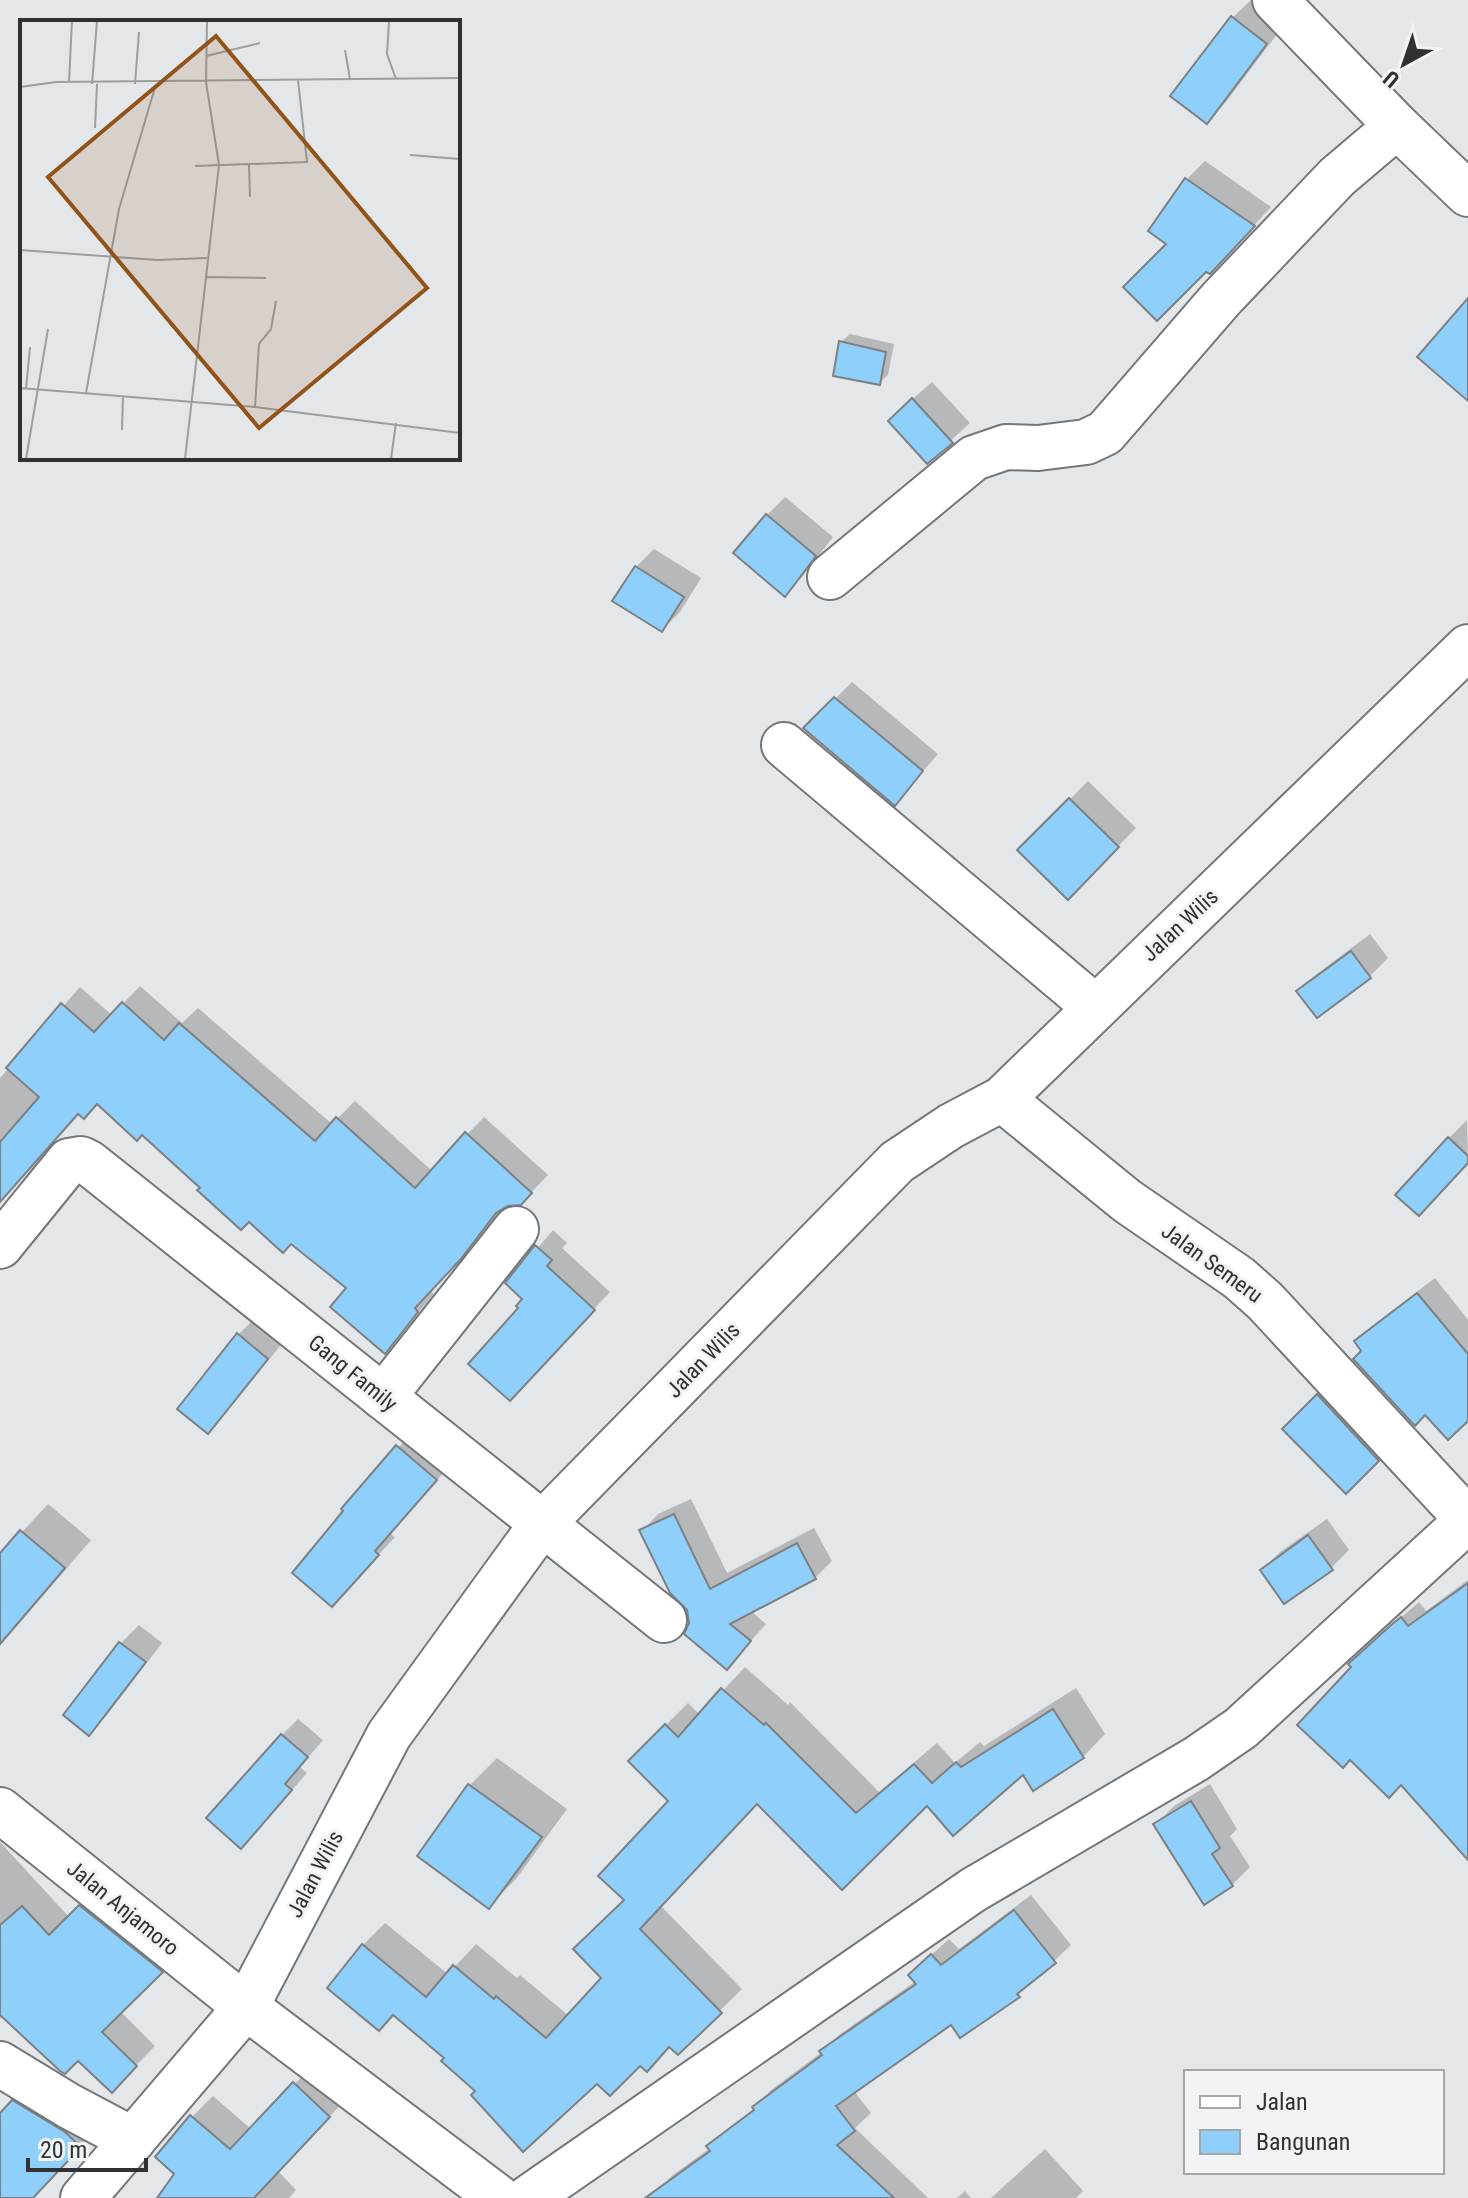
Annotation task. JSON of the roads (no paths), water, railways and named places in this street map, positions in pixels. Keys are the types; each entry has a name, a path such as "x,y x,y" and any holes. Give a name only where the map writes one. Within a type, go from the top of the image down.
{"street":[{"path":"1275,0 1468,194"},
{"path":"830,577 974,458 1006,447 1038,448 1086,442 1105,433 1221,299 1337,177 1397,126"},
{"name":"Jalan Wilis","path":"83,2198 246,2007 389,1735 541,1525 897,1162 951,1126 1002,1099 1468,647"},
{"path":"784,745 1095,1007"},
{"name":"Jalan Semeru","path":"1002,1099 1127,1201 1239,1278 1265,1301 1468,1520"},
{"name":"Gang Family","path":"0,1246 69,1161 75,1158 89,1163 664,1620"},
{"path":"383,1397 516,1229"},
{"path":"528,2198 973,1890 1196,1759 1241,1728 1468,1520"},
{"name":"Jalan Anjamoro","path":"0,1810 246,2007 499,2198"},
{"path":"0,2064 133,2140"}]}
